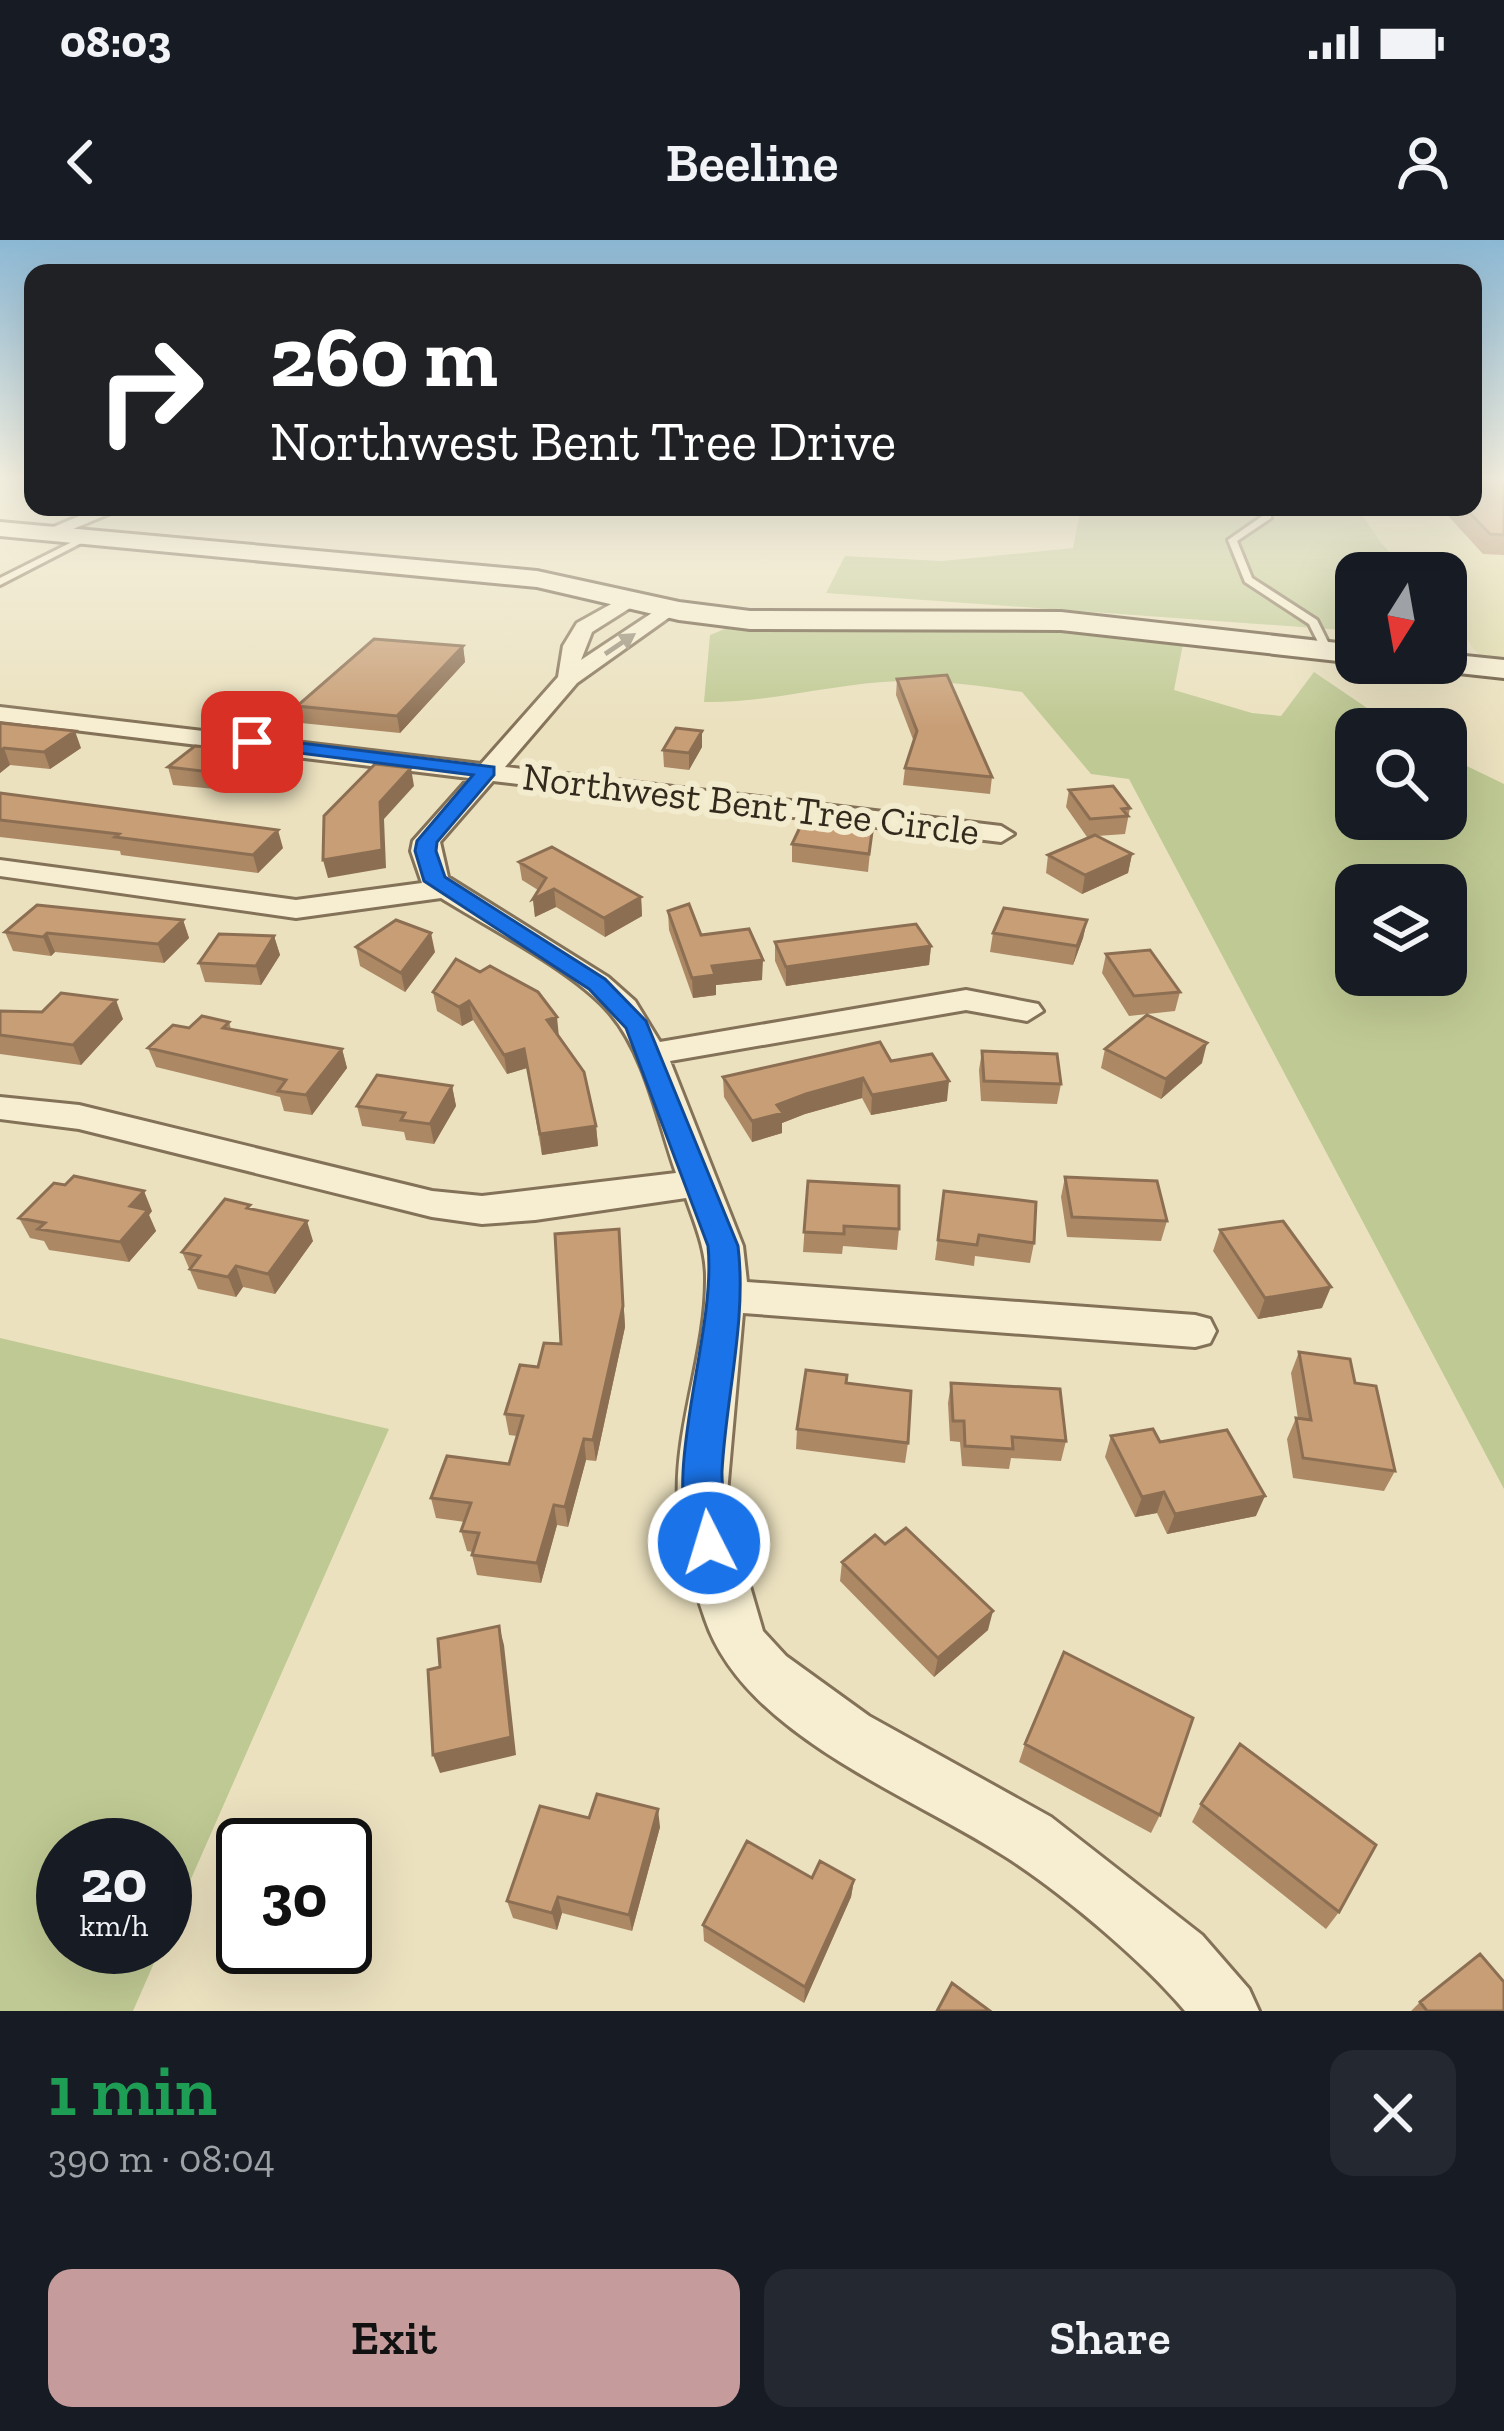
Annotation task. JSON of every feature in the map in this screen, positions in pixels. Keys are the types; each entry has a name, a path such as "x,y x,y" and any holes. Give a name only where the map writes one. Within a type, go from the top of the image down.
{"main road":[{"path":"352,562 537,579 671,609 776,622 1061,621 1335,651"},
{"path":"1467,665 1504,669"}],"street":[{"path":"569,678 569,648 575,637 631,599"},
{"path":"671,609 569,678 427,841 425,851 441,889 597,984 624,1008 650,1054 723,1246 725,1296 708,1414 702,1504 730,1618 746,1649 767,1674 850,1735 1030,1838 1180,1957 1227,2011"},
{"name":"Northwest Bent Tree Circle","path":"0,714 1001,834"},
{"path":"0,868 296,909 441,889"},
{"path":"650,1054 966,1000 1027,1011"},
{"path":"0,1108 79,1117 392,1195 482,1210 697,1183"},
{"path":"725,1296 1195,1330"}],"lane":[{"path":"0,582 40,562"},
{"path":"1239,562 1248,580 1313,622 1335,646"}],"shaded area":[{"path":"1467,562 1504,562 1504,660 1482,658 1467,640"}],"green space":[{"path":"842,562 1335,562 1335,629 826,593"},
{"path":"732,626 1043,626 1184,639 1174,690 1252,713 1281,716 1314,672 1367,708 1335,708 1335,840 1467,840 1467,766 1504,784 1504,1489 1129,779 1091,774 1022,692 900,681 704,702 710,635"},
{"path":"0,1338 389,1429 192,1877 192,1818 36,1818 36,1974 149,1974 133,2011 0,2011"}],"building":[{"path":"374,639 463,646 397,716 297,706"},
{"path":"947,675 992,777 905,768 917,731 897,679"},
{"path":"0,723 75,731 44,752 0,751"},
{"path":"676,728 702,731 689,753 663,750"},
{"path":"195,746 237,749 210,772 168,767"},
{"path":"375,764 411,768 380,802 382,850 323,860 324,816"},
{"path":"1113,786 1130,808 1122,809 1128,816 1090,819 1069,790"},
{"path":"0,793 278,830 253,855 115,837 119,834 0,820"},
{"path":"802,823 872,832 869,854 792,844"},
{"path":"1095,835 1132,854 1085,875 1048,855"},
{"path":"552,847 641,897 604,918 554,889 533,899 546,878 519,862"},
{"path":"689,904 701,935 749,929 763,960 712,966 715,975 692,978 668,911"},
{"path":"37,905 183,920 158,944 5,932"},
{"path":"1004,908 1087,920 1077,946 993,933"},
{"path":"396,920 431,933 401,973 356,947"},
{"path":"916,924 931,946 786,967 775,942"},
{"path":"219,934 274,936 256,966 199,963"},
{"path":"1150,950 1180,992 1134,996 1106,954"},
{"path":"456,959 480,972 490,966 538,992 557,1017 547,1020 584,1072 596,1126 540,1134 524,1049 504,1055 469,1001 459,1007 433,992"},
{"path":"61,993 116,1000 73,1045 0,1035 0,1011 42,1012"},
{"path":"1147,1015 1207,1043 1166,1079 1105,1049"},
{"path":"202,1016 229,1022 223,1028 342,1049 306,1095 278,1091 286,1080 148,1048 173,1025 189,1028"},
{"path":"880,1042 891,1061 932,1054 949,1081 872,1095 863,1078 777,1105 783,1113 752,1121 723,1077"},
{"path":"982,1051 1057,1054 1061,1084 984,1081"},
{"path":"377,1075 452,1086 430,1124 401,1120 405,1113 357,1106"},
{"path":"74,1176 144,1191 130,1206 148,1210 120,1242 38,1229 45,1223 19,1218 54,1183 65,1185"},
{"path":"1065,1177 1157,1181 1167,1221 1072,1217"},
{"path":"808,1181 899,1186 899,1229 844,1226 844,1234 804,1232"},
{"path":"944,1191 1036,1202 1034,1243 979,1235 977,1245 938,1240"},
{"path":"225,1199 307,1221 268,1274 236,1266 228,1277 190,1269 200,1256 182,1252"},
{"path":"1283,1221 1331,1287 1265,1298 1220,1230"},
{"path":"619,1229 623,1306 593,1440 584,1439 565,1507 554,1505 537,1563 472,1555 479,1533 461,1531 471,1503 431,1498 447,1456 509,1464 523,1416 505,1414 520,1365 538,1367 544,1343 561,1344 555,1234"},
{"path":"1299,1352 1350,1359 1355,1383 1376,1386 1395,1471 1303,1458 1296,1418 1311,1420"},
{"path":"806,1370 847,1375 846,1383 911,1391 908,1443 797,1429"},
{"path":"951,1383 1060,1389 1066,1441 1012,1437 1013,1449 965,1446 964,1421 953,1421"},
{"path":"1153,1429 1160,1442 1227,1430 1265,1496 1175,1514 1164,1492 1142,1497 1111,1436"},
{"path":"906,1528 993,1611 938,1658 842,1562 875,1535 885,1544"},
{"path":"499,1626 511,1737 433,1755 428,1670 440,1667 438,1639"},
{"path":"1064,1652 1193,1718 1160,1815 1025,1744"},
{"path":"1240,1744 1376,1845 1339,1912 1201,1804"},
{"path":"597,1794 658,1809 629,1915 558,1897 552,1913 507,1901 540,1806 589,1818"},
{"path":"747,1841 812,1878 820,1861 854,1880 805,1987 703,1925"},
{"path":"1480,1954 1504,1982 1504,2011 1427,2011 1420,2002"},
{"path":"952,1983 990,2011 937,2011"}],"route":[{"path":"252,742 487,771 427,841 425,851 435,881 597,984 638,1026 723,1246 727,1280 708,1414 702,1504 709,1543"}]}
